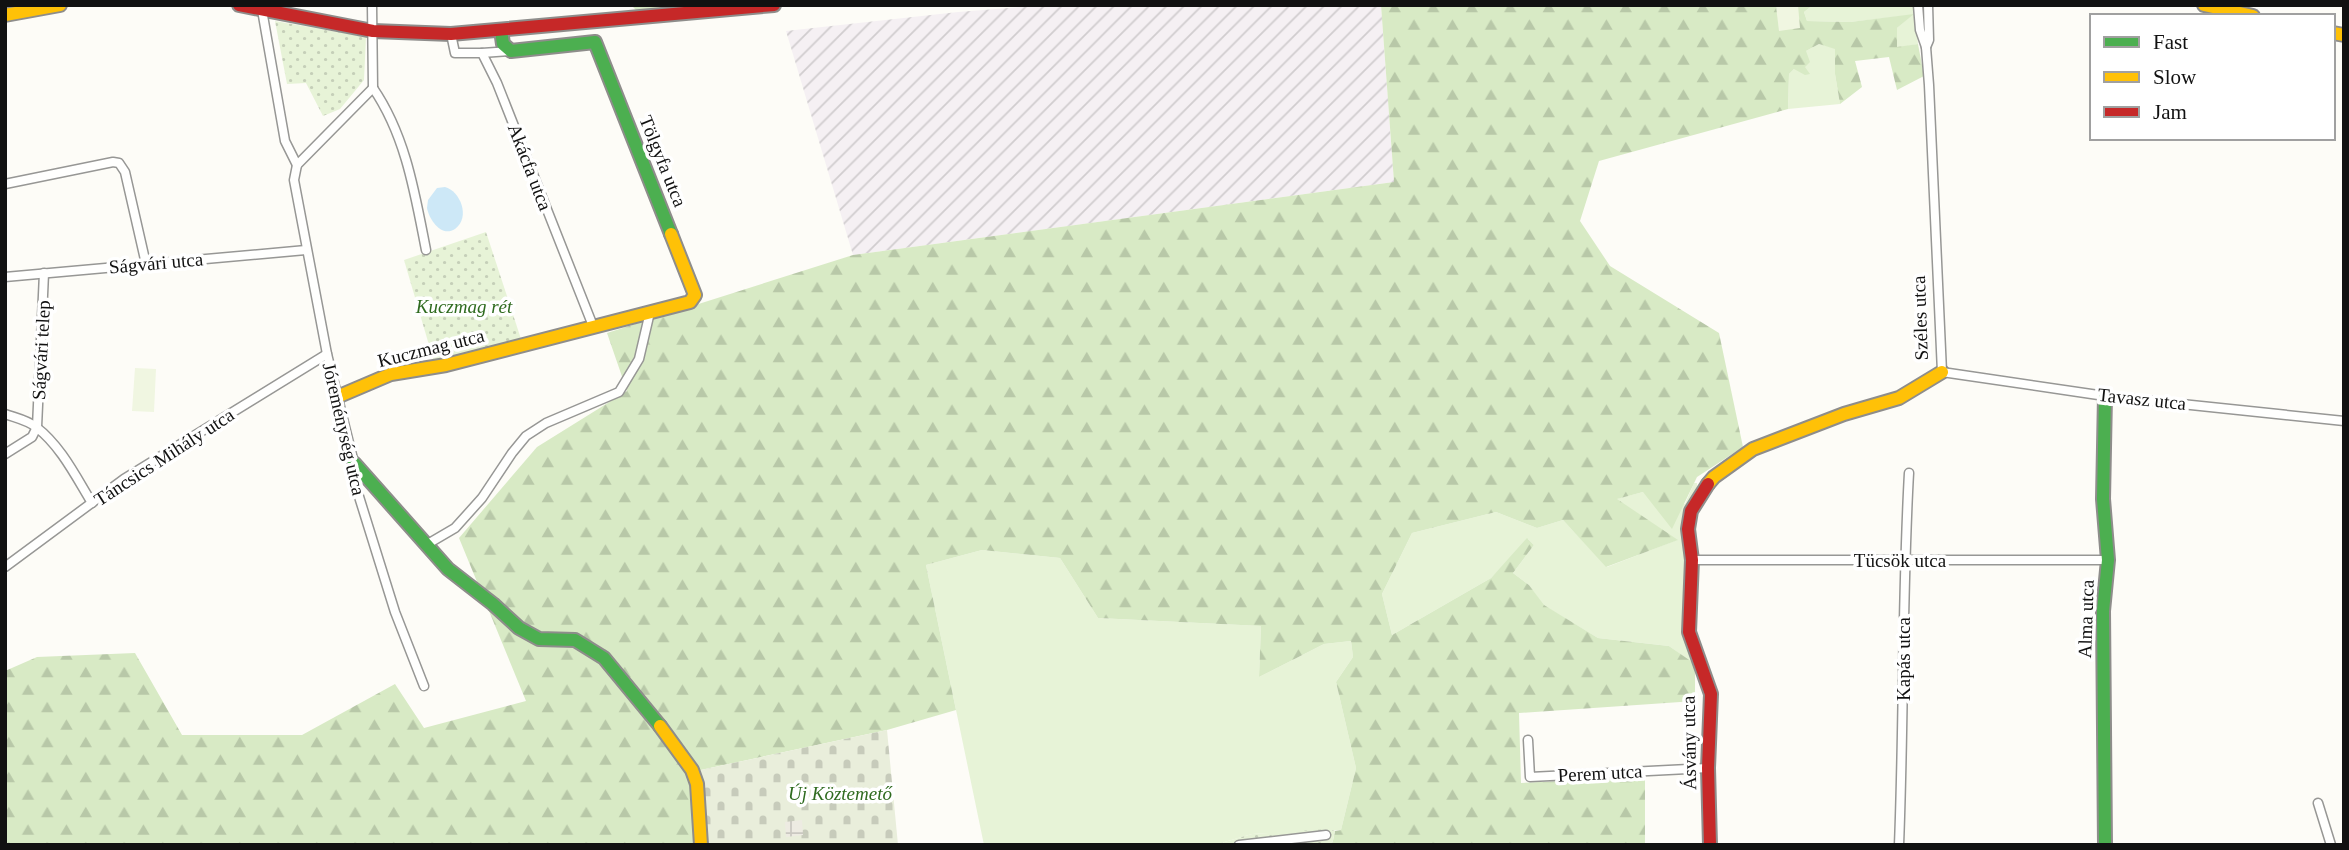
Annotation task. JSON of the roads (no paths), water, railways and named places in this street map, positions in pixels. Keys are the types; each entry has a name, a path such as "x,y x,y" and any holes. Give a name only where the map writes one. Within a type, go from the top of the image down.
{"street":[{"path":"5,15 60,5"},
{"path":"239,5 373,32 451,34 774,5"},
{"path":"372,5 373,88 384,104 408,163 426,250"},
{"name":"Széles utca","path":"1692,560 1688,529 1691,511 1714,477 1753,449 1844,414 1899,398 1942,372 1926,47 1920,30 1918,5"},
{"path":"1926,47 1929,40 1928,5"},
{"path":"2204,5 2244,14"},
{"name":"Jóreménység utca","path":"262,10 285,141 297,165 294,180 306,250 327,354 355,463 356,487 395,612 425,686"},
{"path":"501,30 503,44 510,51"},
{"path":"451,34 455,53 510,51"},
{"name":"Tölgyfa utca","path":"510,51 595,42 695,295"},
{"name":"Akácfa utca","path":"482,54 497,83 593,326"},
{"path":"297,165 373,88"},
{"path":"5,184 119,163 125,172 146,264"},
{"name":"Ságvári utca","path":"5,277 306,250"},
{"name":"Ságvári telep","path":"37,427 44,273"},
{"name":"Kuczmag utca","path":"337,397 391,374 446,365 690,302 695,295"},
{"path":"426,545 455,528 482,498 526,436 546,423 619,392 639,359 650,312"},
{"name":"Táncsics Mihály utca","path":"5,566 124,480 327,354"},
{"name":"Tavasz utca","path":"1942,372 2105,396 2344,421"},
{"name":"Alma utca","path":"2105,396 2103,499 2108,560 2103,611 2105,845"},
{"path":"5,414 37,427 69,464 92,503"},
{"path":"5,454 32,437 37,427"},
{"path":"355,463 448,569 519,628 539,639 575,640 604,658 674,743 692,770 697,785 701,845"},
{"name":"Kapás utca","path":"1899,845 1904,560 1909,472"},
{"name":"Tücsök utca","path":"1692,560 2108,560"},
{"name":"Ásvány utca","path":"1692,560 1689,632 1711,694 1708,768 1710,845"},
{"name":"Perem utca","path":"1528,740 1530,776 1708,768"},
{"path":"2318,803 2331,845"},
{"path":"1239,845 1326,835"}],"water":[{"path":"445,187 459,199 463,211 460,224 450,231 436,226 427,208 428,200 437,188"}],"park label":[{"name":"Kuczmag rét","path":"464,306"},
{"name":"Új Köztemető","path":"840,793"}]}
